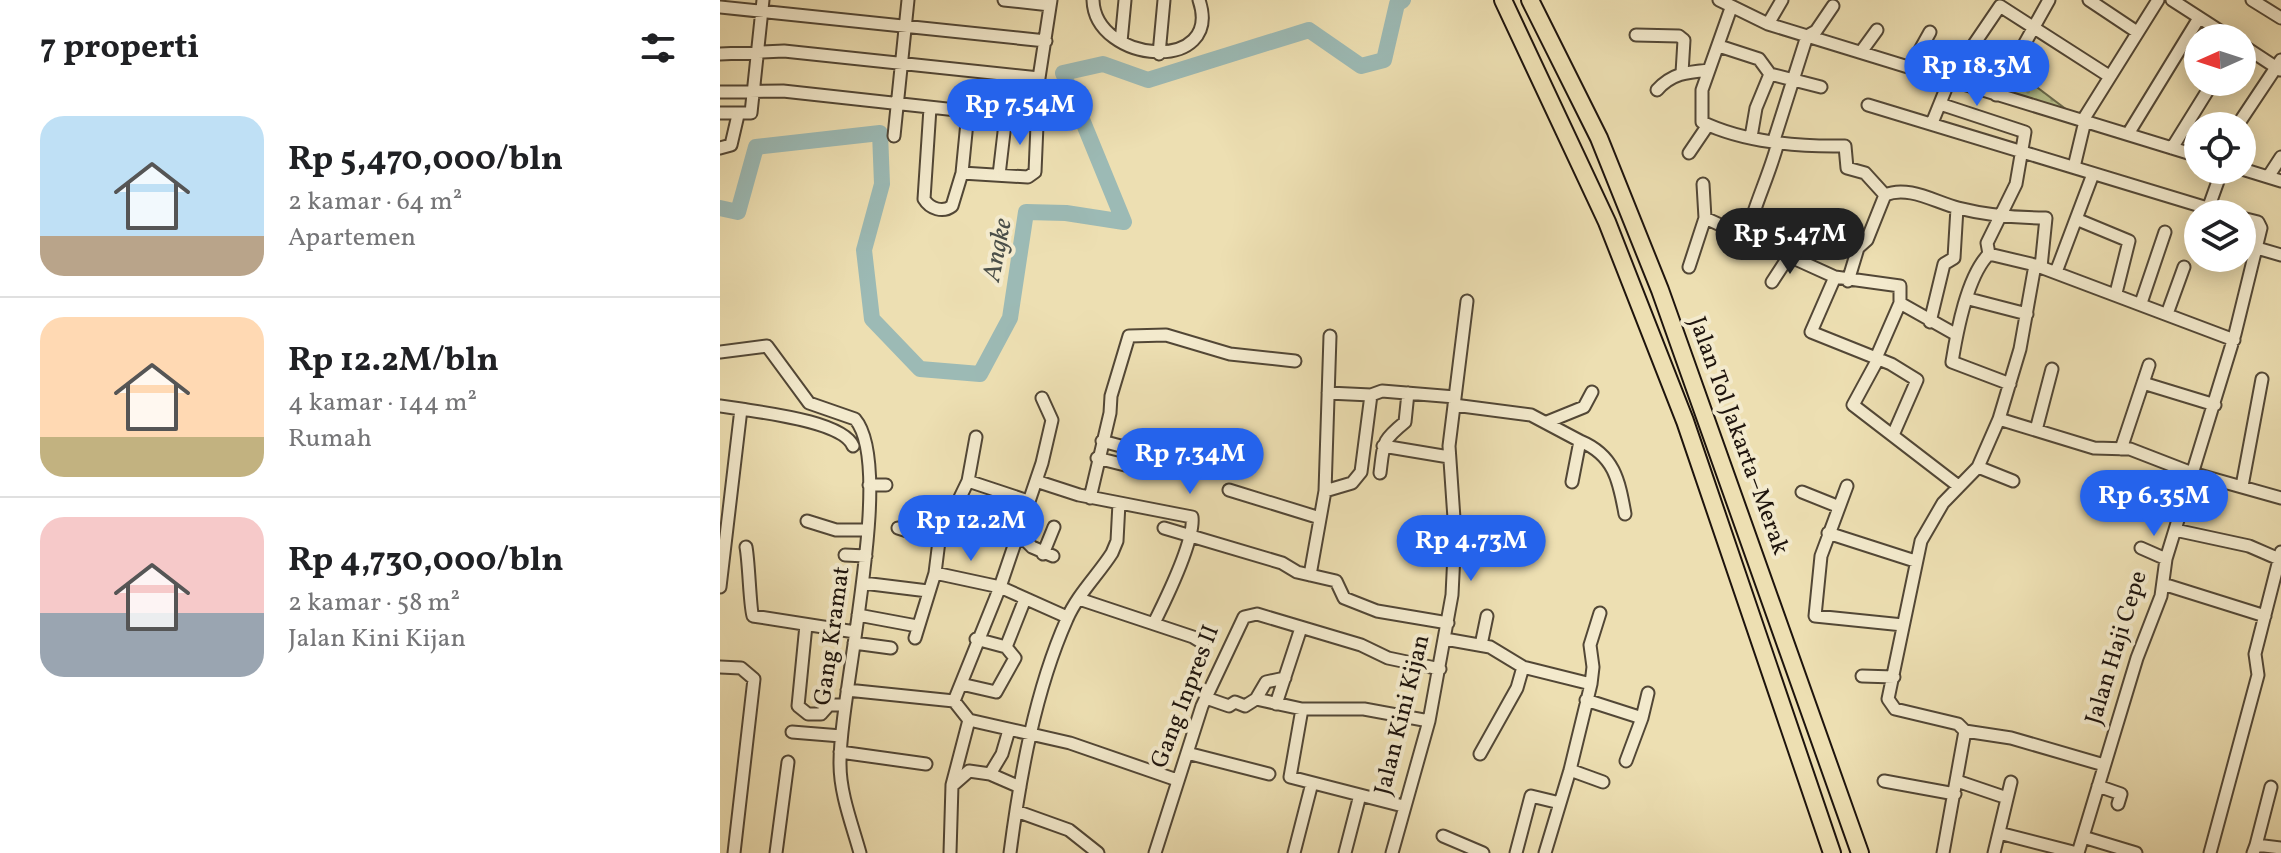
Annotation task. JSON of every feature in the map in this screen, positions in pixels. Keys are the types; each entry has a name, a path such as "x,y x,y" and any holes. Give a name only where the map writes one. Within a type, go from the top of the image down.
{"highway":[{"name":"Jalan Tol Jakarta–Merak","path":"1530,0 1599,138 1660,290 1860,853"},
{"name":"Jalan Tol Jakarta–Merak","path":"1506,5 1607,222 1685,421 1832,853"}],"street":[{"path":"894,136 908,0"},
{"path":"962,173 1032,176 1039,78 1050,2 1004,0"},
{"path":"1093,0 1096,17 1121,42 1133,49 1159,54 1181,50 1198,34 1201,20 1199,0"},
{"path":"1121,42 1125,0"},
{"path":"1159,54 1164,0"},
{"path":"1719,0 1768,24 2184,152"},
{"path":"1768,24 1782,0"},
{"path":"1996,95 2049,0"},
{"path":"2089,0 2137,32"},
{"path":"2074,167 2084,121 2158,0"},
{"path":"2172,0 2209,24"},
{"path":"2252,0 2281,18"},
{"path":"720,113 751,113 763,6"},
{"path":"720,7 763,6 905,27 1046,41"},
{"path":"1746,238 1754,207 1770,171 1777,146 1774,140 1807,36 1816,31 1833,6"},
{"path":"1932,123 1949,81 2000,7 2109,76"},
{"path":"1731,8 1709,70 1699,115 1708,125 1751,137 1822,147 1845,146 1847,168 1865,173 1885,195 1914,194 1957,208 2048,220 1999,419 1978,467 1957,485 1921,541 1888,699 1891,707 1958,724 1965,731 2011,738 2104,765"},
{"path":"2128,134 2199,18"},
{"path":"1861,52 1877,30"},
{"path":"1910,68 1930,32"},
{"path":"1636,35 1679,36 1684,40 1682,73"},
{"path":"1719,46 1759,59 1770,74 1821,87"},
{"path":"720,54 758,52 1039,78"},
{"path":"2247,112 2279,66 2256,53"},
{"path":"1657,90 1664,81 1682,73 1709,70"},
{"path":"1751,137 1756,108 1770,74"},
{"path":"720,92 754,90 1038,119"},
{"path":"2172,148 2204,96"},
{"path":"1940,104 2025,132 2016,184 1999,213 1987,243 1989,254"},
{"path":"1868,105 2184,202"},
{"path":"930,108 924,194 927,204 943,210 952,206 962,173 968,112"},
{"path":"720,148 731,145 738,115"},
{"path":"999,175 1006,115"},
{"path":"1689,153 1708,125"},
{"path":"2268,177 2281,157"},
{"path":"2256,173 2281,181"},
{"path":"2056,272 2093,174"},
{"path":"1689,267 1705,218 1703,184"},
{"path":"1848,281 1858,248 1867,240 1885,195"},
{"path":"1930,322 1944,264 1953,261 1957,208"},
{"path":"1705,218 1835,277 1848,281 1897,284 1900,303 1853,405 1957,485"},
{"path":"2076,219 2129,241 2116,293"},
{"name":"Jalan Haji Cepe","path":"2078,853 2163,584 2166,559 2234,340 2257,248 2261,225 2256,223"},
{"path":"2141,303 2165,232"},
{"path":"2257,248 2281,255"},
{"path":"1989,254 2038,266 2116,293 2234,340"},
{"path":"1989,254 1974,272 1969,299 1955,334 1954,364 2010,384"},
{"path":"1772,282 1789,256"},
{"path":"2167,314 2184,267"},
{"path":"1835,277 1811,332 1877,358 1911,375 1918,382 1893,435"},
{"path":"1969,299 2027,314"},
{"name":"Jalan Kini Kijan","path":"1392,853 1429,721 1448,623 1456,549 1449,457 1467,301"},
{"path":"1900,303 1955,334"},
{"path":"1090,498 1111,396 1129,336 1166,335 1230,354 1295,361"},
{"path":"1310,575 1325,491 1330,336"},
{"name":"Gang Kramat","path":"720,352 767,346 809,403 850,416 859,424 865,440 869,485 866,556 840,752 840,777 860,853"},
{"path":"2121,449 2149,365"},
{"path":"2036,430 2052,369"},
{"path":"2242,486 2262,379"},
{"path":"2143,383 2215,405"},
{"path":"1547,422 1584,407 1592,392"},
{"path":"1328,393 1408,393 1503,409 1547,422 1603,453 1614,466 1625,514"},
{"path":"1380,473 1383,446 1391,431 1405,423 1408,393"},
{"path":"1325,491 1352,483 1361,472 1371,395"},
{"path":"954,701 976,639 1000,587 1052,429 1050,413 1042,398"},
{"path":"720,406 802,420 846,435 853,446"},
{"path":"720,587 741,409"},
{"path":"1999,419 2094,448 2121,449 2281,498"},
{"path":"858,615 916,632 935,573 939,541 968,481 976,437"},
{"path":"1102,441 1169,459"},
{"path":"1572,482 1580,441"},
{"path":"1383,446 1449,457"},
{"path":"1097,458 1125,465 1129,448"},
{"path":"1978,467 2013,481"},
{"path":"968,481 1028,501"},
{"path":"1036,481 1090,498 1186,513 1194,521 1172,587 1154,623"},
{"path":"869,485 886,485"},
{"path":"1847,486 1828,533 1817,577 1815,616 1903,625"},
{"path":"1229,490 1320,518"},
{"path":"1802,492 1837,506"},
{"path":"1010,853 1031,735 1067,617 1112,553 1117,541 1119,503"},
{"path":"807,521 836,530 868,530"},
{"path":"1018,533 1048,555 1054,527"},
{"path":"898,528 939,541"},
{"path":"1164,528 1336,581 1344,598 1377,611 1448,623"},
{"path":"2175,530 2280,556 2275,599 2265,616 2255,654 2258,675 2210,853"},
{"path":"1828,533 1915,561"},
{"path":"746,547 753,587 750,613 891,648"},
{"path":"2141,548 2166,559"},
{"path":"845,555 866,556"},
{"path":"935,573 1000,587 1067,617"},
{"path":"863,583 928,591"},
{"path":"2163,584 2265,616"},
{"path":"1006,647 1025,599"},
{"path":"1079,599 1154,623 1203,643"},
{"path":"1545,853 1591,684 1593,667 1590,645 1600,613"},
{"name":"Gang Inpres II","path":"1155,853 1206,698 1244,617 1257,614 1361,645 1388,658 1440,669"},
{"path":"1481,645 1487,616"},
{"path":"806,625 798,706 808,714 821,714 829,705 845,705"},
{"path":"1276,704 1301,628"},
{"path":"961,684 998,691 1015,658 1006,647 976,639"},
{"path":"1445,639 1481,645 1523,667 1591,684"},
{"path":"720,667 741,668 754,679 734,853"},
{"path":"1480,754 1517,688 1523,667"},
{"path":"1862,676 1894,677"},
{"path":"1206,698 1229,706 1235,702 1245,706 1256,699 1266,682 1285,678"},
{"path":"847,690 954,701 969,720 1070,743 1177,780"},
{"path":"1626,761 1648,693"},
{"path":"1256,699 1302,709 1364,709 1429,721"},
{"path":"1586,700 1642,718"},
{"path":"1302,709 1290,777 1403,806"},
{"path":"950,853 952,785 969,720"},
{"path":"990,774 1002,754 1009,730"},
{"path":"1943,853 1965,731"},
{"path":"792,732 841,736"},
{"path":"840,752 926,764"},
{"path":"1187,753 1269,774"},
{"path":"776,853 788,762"},
{"path":"1570,770 1603,782"},
{"path":"952,785 969,771 990,774 1020,787"},
{"path":"1884,781 1955,794"},
{"path":"1957,781 2007,798"},
{"path":"1994,853 2011,782"},
{"path":"1294,853 1312,783"},
{"path":"2098,786 2121,794 2118,804"},
{"path":"2271,787 2255,849 2281,848"},
{"path":"1345,853 1360,795"},
{"path":"1516,853 1531,796 1560,803"},
{"path":"1016,811 1069,830 1098,853"},
{"path":"1999,833 2078,853"},
{"path":"1443,836 1465,850 1483,853"},
{"path":"2083,837 2136,853"}],"green space":[{"path":"2013,69 2079,119 1998,93"}],"waterway":[{"name":"Angke","path":"720,208 738,212 756,147 880,133 882,184 864,250 872,319 920,369 980,374 1010,318 1026,212 1066,213 1124,222 1063,73 1103,64 1148,80 1309,30 1361,66 1384,60 1397,4 1403,0"}]}
